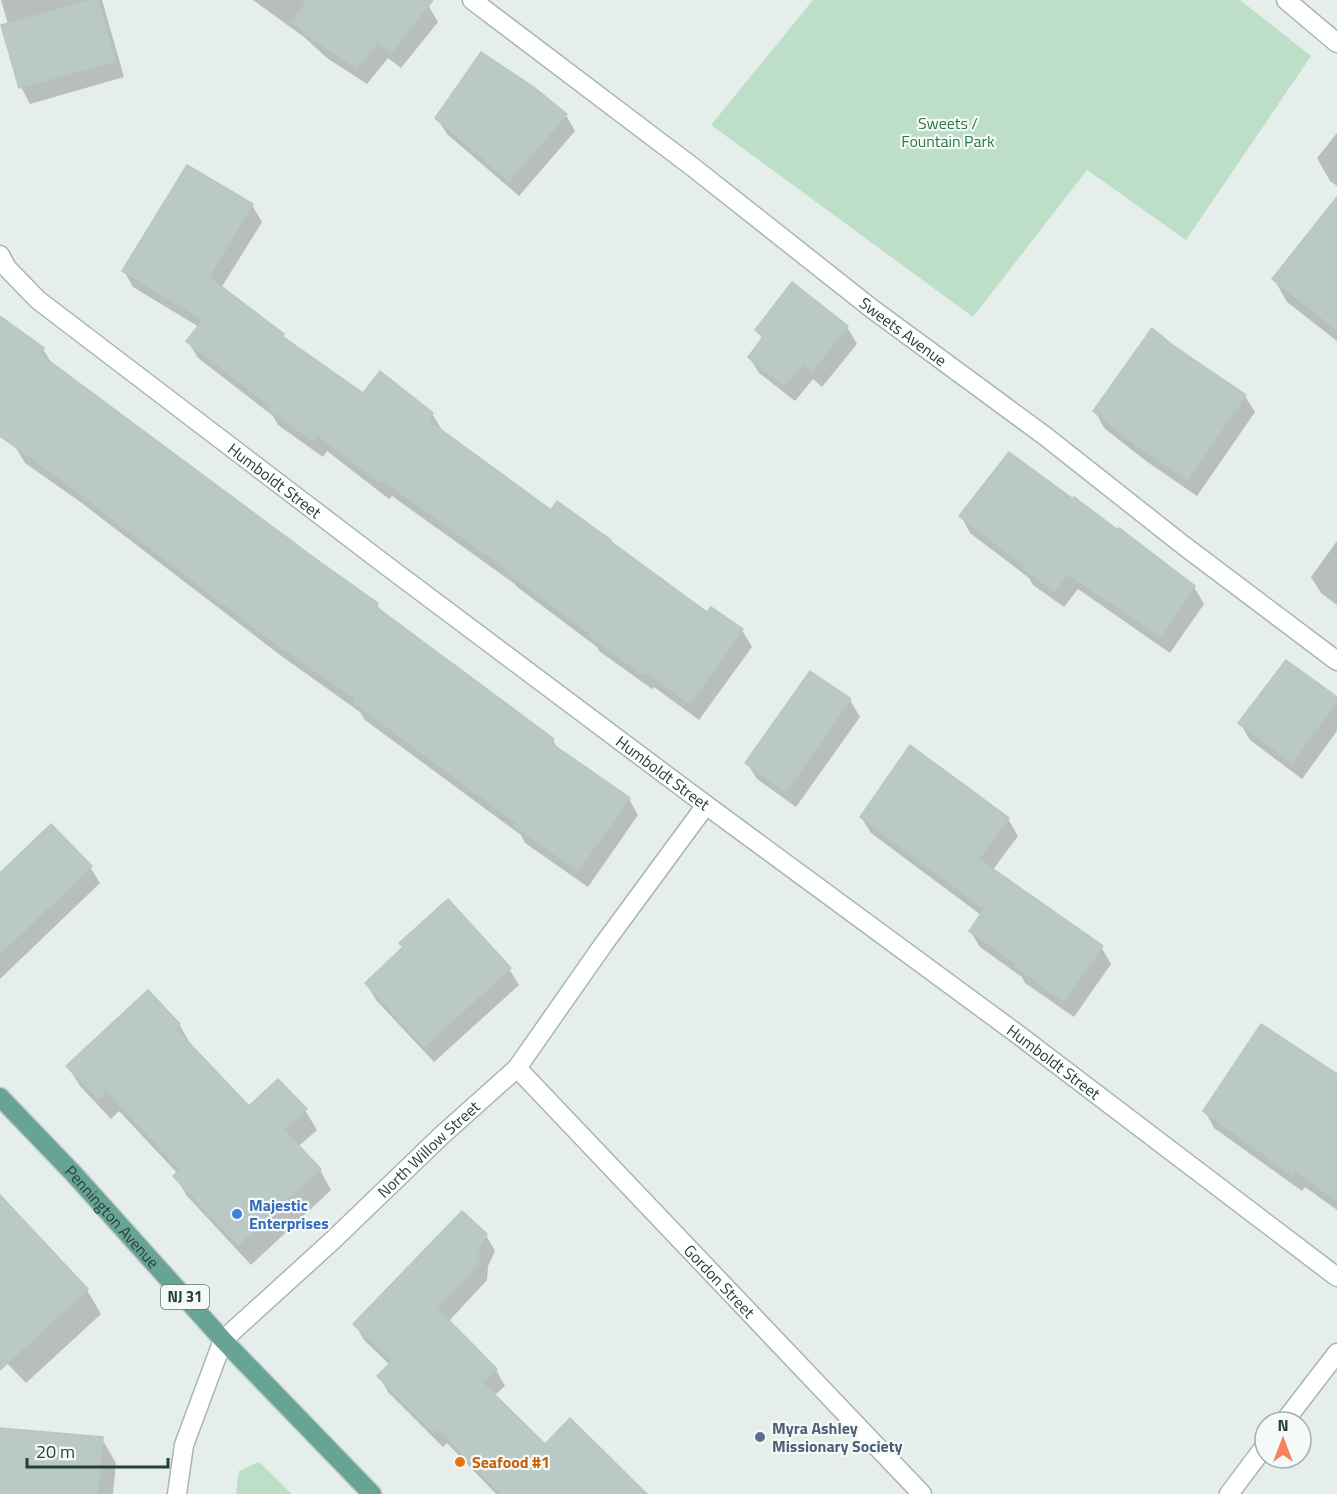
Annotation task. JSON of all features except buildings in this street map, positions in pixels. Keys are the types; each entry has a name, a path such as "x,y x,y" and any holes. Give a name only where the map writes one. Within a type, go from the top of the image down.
{"main road":[{"name":"Pennington Avenue","path":"0,1097 73,1173 223,1340 372,1494"}],"street":[{"name":"Sweets Avenue","path":"472,0 694,168 871,308 1044,436 1337,661"},
{"path":"1286,0 1337,43"},
{"name":"Humboldt Street","path":"0,255 7,268 38,300 387,566 1016,1033 1337,1277"},
{"name":"North Willow Street","path":"177,1494 184,1445 223,1340 517,1068 603,945 706,805"},
{"name":"Gordon Street","path":"517,1068 922,1494"},
{"path":"1293,1410 1337,1353"},
{"path":"1229,1494 1253,1462"}],"green space":[{"name":"Sweets / Fountain Park","path":"813,0 1240,0 1311,56 1186,240 1087,170 973,317 711,125"},
{"path":"259,1462 292,1494 236,1494 239,1471"}],"place":[{"name":"Majestic Enterprises","path":"237,1214"},
{"name":"Myra Ashley Missionary Society","path":"760,1437"},
{"name":"Seafood #1","path":"460,1462"}]}
